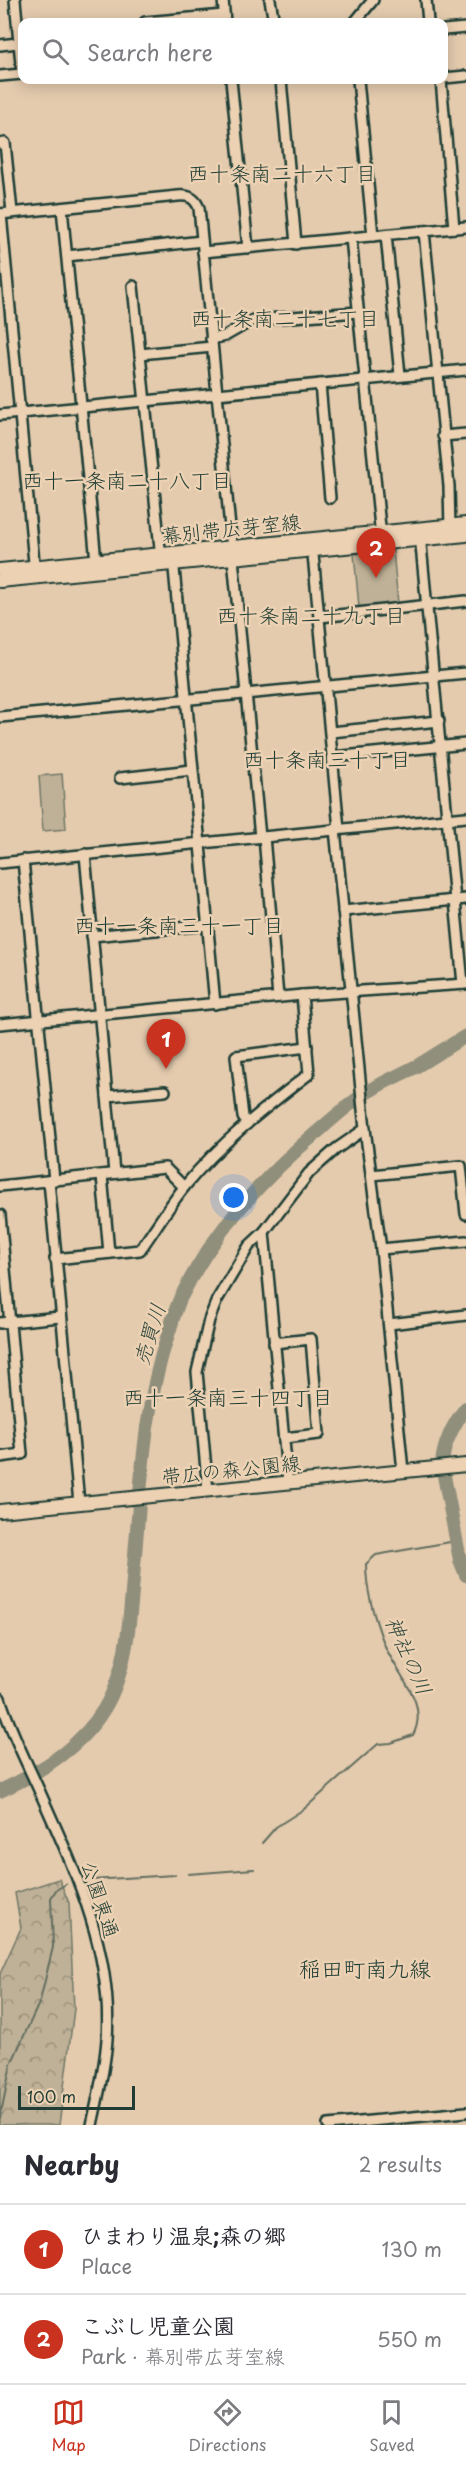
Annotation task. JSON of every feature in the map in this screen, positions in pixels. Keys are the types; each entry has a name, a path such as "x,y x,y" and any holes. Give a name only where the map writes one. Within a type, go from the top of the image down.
{"main road":[{"name":"幕別帯広芽室線","path":"0,570 35,572 232,553 450,531 466,524"},
{"name":"幕別帯広芽室線","path":"450,531 466,535"},
{"name":"幕別帯広芽室線","path":"0,581 96,561 167,559"},
{"name":"帯広の森公園線","path":"0,1511 463,1465"}],"street":[{"path":"15,0 18,28"},
{"path":"223,0 224,18"},
{"path":"270,0 273,18"},
{"path":"358,18 373,0"},
{"path":"426,0 428,18"},
{"path":"448,29 466,27"},
{"path":"0,45 18,37"},
{"path":"0,76 18,74"},
{"path":"448,78 466,76"},
{"path":"231,84 248,248"},
{"path":"281,84 296,244"},
{"path":"358,84 373,236"},
{"path":"442,84 454,228"},
{"path":"0,144 5,143 12,212"},
{"path":"35,572 20,413 3,278 0,214 185,195 196,201 199,208 278,997"},
{"path":"62,208 96,561"},
{"path":"203,252 466,226"},
{"path":"424,231 449,486 450,531"},
{"path":"386,235 400,375"},
{"path":"351,238 381,538"},
{"path":"67,256 202,241"},
{"path":"133,286 143,401 186,700 216,1004"},
{"path":"140,354 212,343 253,321 358,312"},
{"path":"0,415 466,370"},
{"path":"320,384 330,498"},
{"path":"443,436 466,434"},
{"path":"0,1024 278,997 465,984 454,900 435,676 420,534"},
{"path":"312,544 327,687 343,911 364,1126 381,1249 403,1471"},
{"path":"320,617 466,601"},
{"path":"0,717 466,673"},
{"path":"331,732 439,721"},
{"path":"333,757 466,744"},
{"path":"120,778 192,770"},
{"path":"0,863 466,817"},
{"path":"85,854 114,1173"},
{"path":"23,860 39,1020 60,1317 79,1503"},
{"path":"343,911 466,899"},
{"path":"92,936 208,925"},
{"path":"56,1259 140,1250 184,1187 247,1124 309,1074 302,995"},
{"path":"247,1124 243,1117 236,1056 307,1047"},
{"path":"107,1096 165,1091"},
{"path":"208,1491 197,1372 208,1320 217,1300 249,1246 264,1232 309,1173 364,1126"},
{"path":"371,1175 461,1166 466,1214"},
{"path":"0,1186 165,1168 184,1187"},
{"path":"102,1175 109,1253"},
{"path":"0,1215 5,1322 22,1454 0,1457"},
{"path":"264,1232 288,1483"},
{"path":"381,1249 466,1241"},
{"path":"389,1324 466,1316"},
{"path":"5,1322 60,1317"},
{"path":"274,1342 311,1339 319,1434 284,1438"},
{"name":"公園東通","path":"0,1698 21,1755 41,1795 87,1904 103,1971 107,2038 92,2125"},
{"path":"328,2125 466,2112"}],"green space":[{"path":"393,550 398,603 359,607 354,554"},
{"path":"62,774 66,829 43,831 39,776"},
{"path":"59,1879 69,1903 74,2009 59,2125 0,2125 0,1974 21,1928 15,1893"}],"waterway":[{"name":"売買川","path":"0,1791 58,1758 84,1735 104,1709 119,1676 127,1640 144,1449 153,1391 180,1299 193,1274 208,1250 242,1206 260,1185 301,1146 364,1094 417,1066 466,1036"},
{"path":"466,1408 450,1435 444,1450 442,1465 460,1560 466,1575"},
{"name":"神社の川","path":"262,1843 276,1827 304,1809 378,1744 391,1743 413,1735 417,1723 415,1700 390,1657 381,1636 369,1595 366,1564 376,1555 456,1541"},
{"name":"神社の川","path":"188,1874 254,1869"},
{"name":"神社の川","path":"90,1880 175,1875"},
{"name":"神社の川","path":"0,2118 11,2064 40,2001 53,1947 51,1898 56,1890 66,1884"}],"place":[{"name":"こぶし児童公園","path":"376,578"},
{"name":"ひまわり温泉;森の郷","path":"166,1069"}],"district":[{"name":"西十条南二十六丁目","path":"282,172"},
{"name":"西十条南二十七丁目","path":"285,317"},
{"name":"西十一条南二十八丁目","path":"127,479"},
{"name":"西十条南二十九丁目","path":"311,614"},
{"name":"西十条南三十丁目","path":"327,758"},
{"name":"西十一条南三十一丁目","path":"179,924"},
{"name":"西十一条南三十四丁目","path":"228,1396"},
{"name":"稲田町南九線","path":"365,1967"}]}
